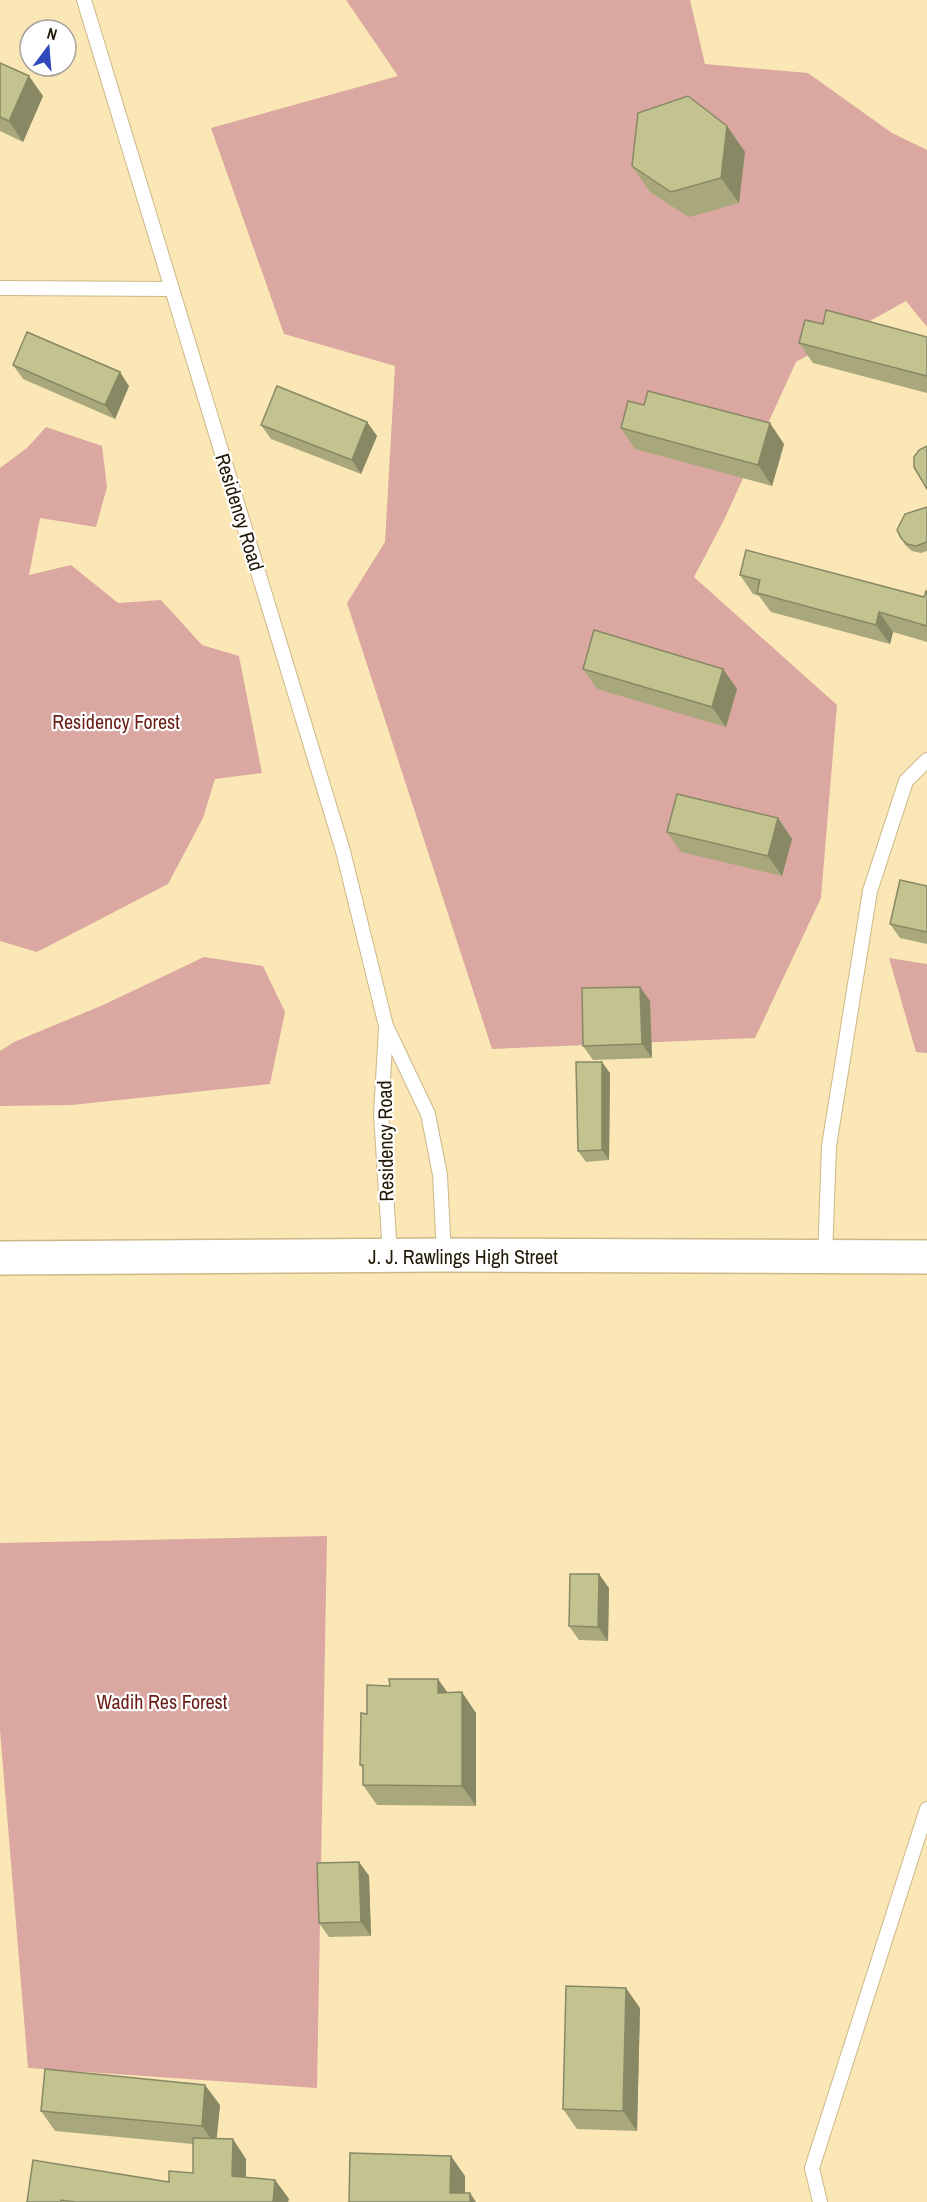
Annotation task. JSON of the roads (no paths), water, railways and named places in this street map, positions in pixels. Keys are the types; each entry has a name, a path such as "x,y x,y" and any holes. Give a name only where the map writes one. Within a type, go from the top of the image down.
{"main road":[{"name":"J. J. Rawlings High Street","path":"0,1258 444,1255 927,1257"}],"lane":[{"name":"Residency Road","path":"84,0 343,851 386,1026 428,1114 440,1175 444,1255"},
{"path":"0,288 172,289"},
{"path":"825,1257 829,1146 870,891 906,781 927,760"},
{"name":"Residency Road","path":"386,1026 381,1114 390,1256"},
{"path":"820,2202 812,2169 927,1809"}],"park label":[{"name":"Residency Forest","path":"116,721"},
{"name":"Wadih Res Forest","path":"162,1701"}]}
